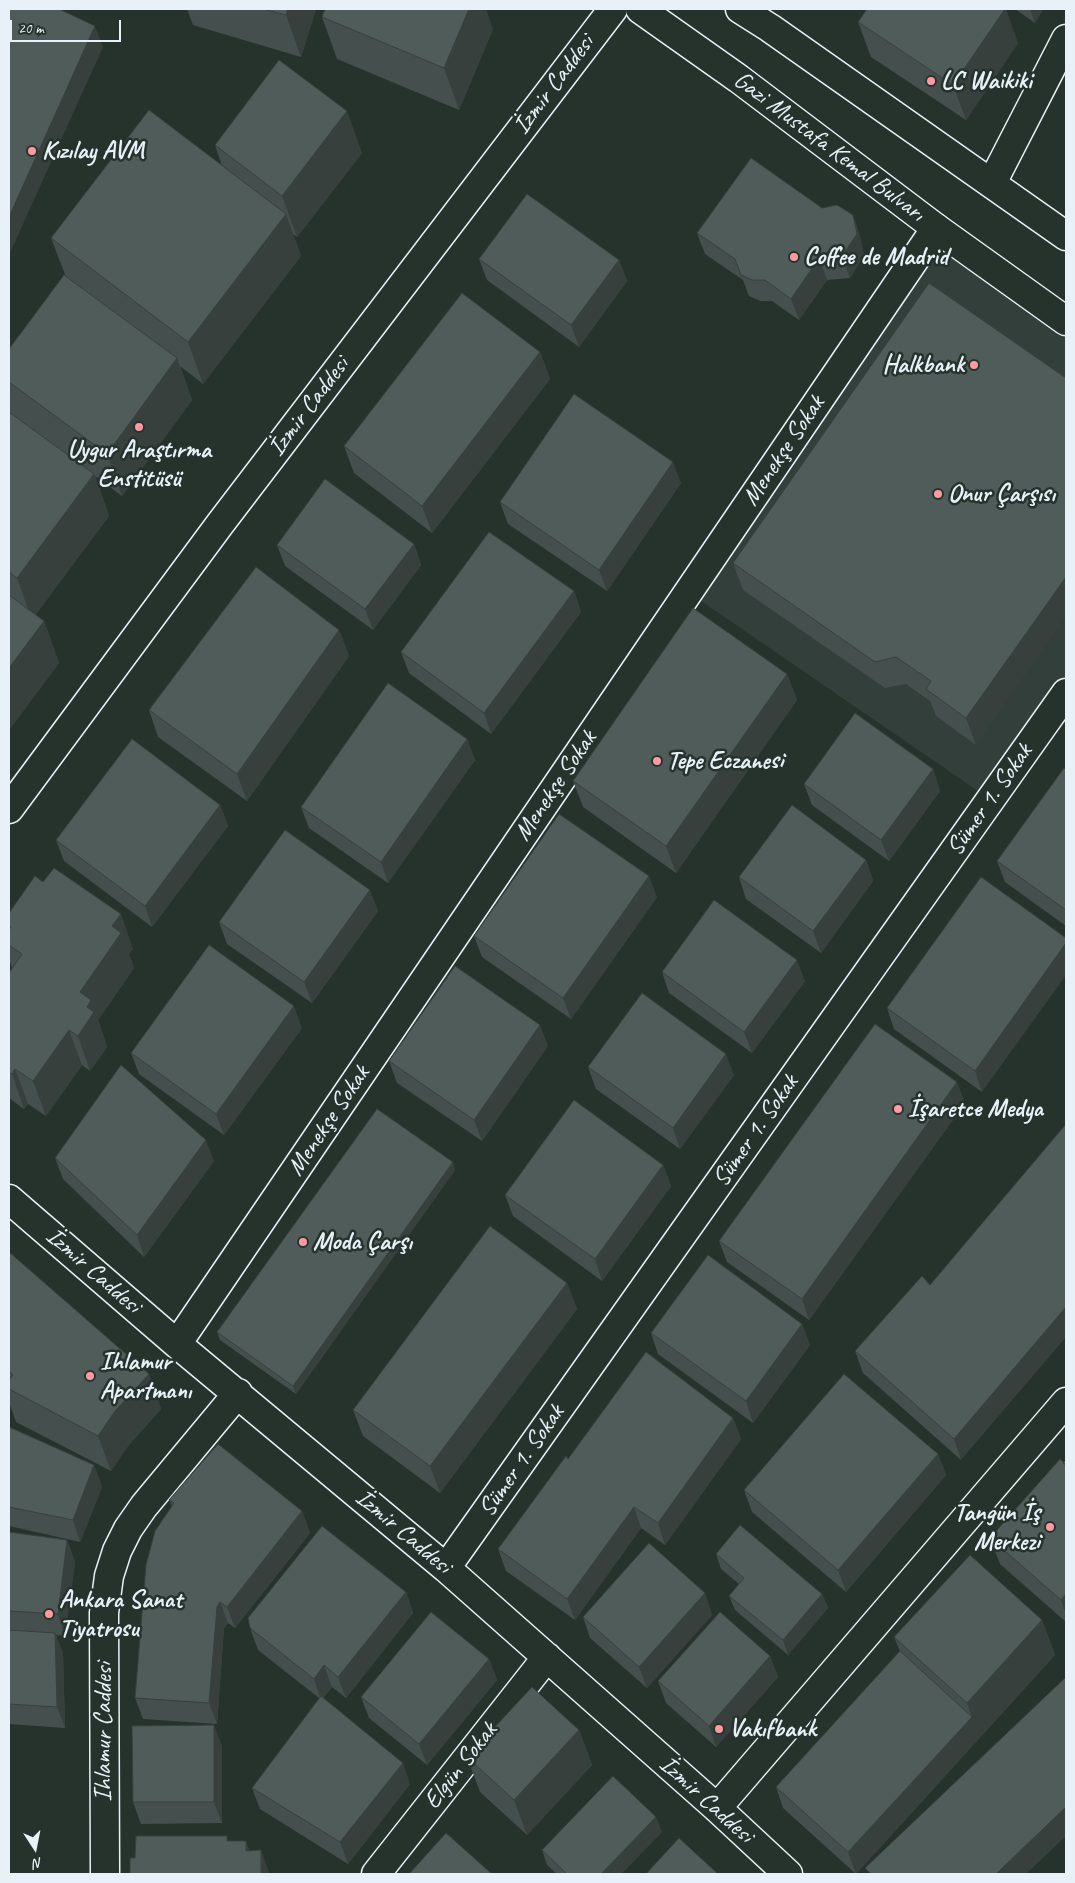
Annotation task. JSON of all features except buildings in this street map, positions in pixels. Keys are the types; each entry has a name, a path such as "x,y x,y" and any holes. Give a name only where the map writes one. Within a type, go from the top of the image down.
{"street":[{"name":"İzmir Caddesi","path":"9,809 226,516 613,9"},
{"name":"Gazi Mustafa Kemal Bulvarı","path":"640,9 747,85 936,228 1066,321"},
{"path":"740,9 770,28 1066,236"},
{"path":"992,183 1066,39"},
{"name":"Menekşe Sokak","path":"177,1344 936,228"},
{"name":"Sümer 1. Sokak","path":"446,1568 1066,693"},
{"name":"İzmir Caddesi","path":"9,1199 177,1344 446,1568 717,1808 788,1874"},
{"name":"Ihlamur Caddesi","path":"105,1874 104,1613 109,1576 117,1551 128,1529 144,1506 238,1393"},
{"path":"717,1808 1066,1402"},
{"name":"Elgün Sokak","path":"376,1874 547,1657"}],"shaded area":[{"name":"Onur Çarşısı","path":"936,228 1066,321 1066,693 991,800 688,592"}],"place":[{"name":"LC Waikiki","path":"931,81"},
{"name":"Kızılay AVM","path":"32,151"},
{"name":"Coffee de Madrid","path":"794,257"},
{"name":"Halkbank","path":"974,365"},
{"name":"Uygur Araştırma Enstitüsü","path":"139,427"},
{"name":"Onur Çarşısı","path":"938,494"},
{"name":"Tepe Eczanesi","path":"657,761"},
{"name":"İşaretce Medya","path":"898,1109"},
{"name":"Moda Çarşı","path":"303,1242"},
{"name":"Ihlamur Apartmanı","path":"90,1376"},
{"name":"Tangün İş Merkezi","path":"1050,1527"},
{"name":"Ankara Sanat Tiyatrosu","path":"49,1614"},
{"name":"Vakıfbank","path":"719,1729"}]}
